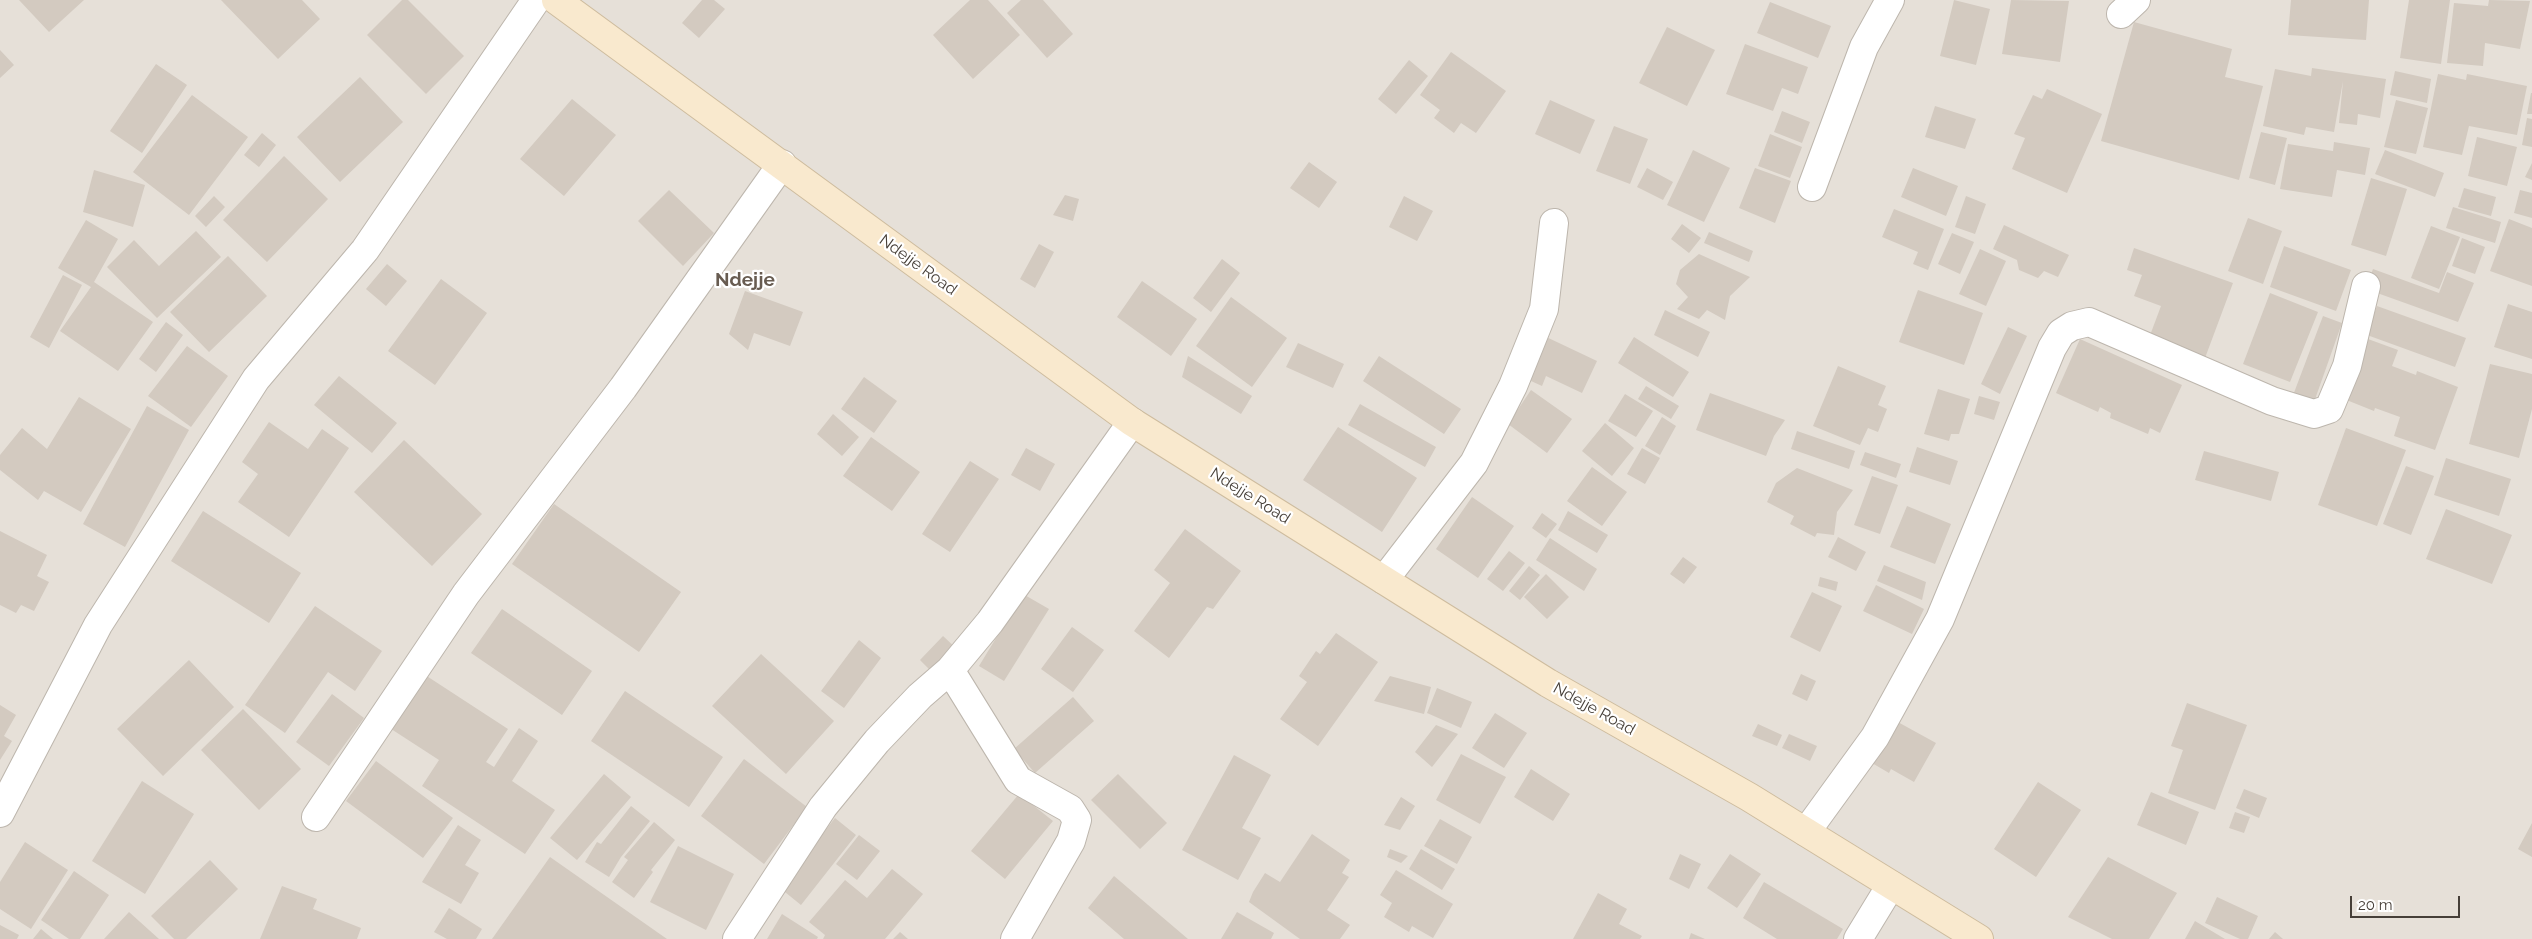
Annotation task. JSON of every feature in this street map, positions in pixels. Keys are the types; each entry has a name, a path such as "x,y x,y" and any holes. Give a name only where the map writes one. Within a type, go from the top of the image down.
{"street":[{"path":"0,812 98,625 256,379 365,250 536,0"},
{"name":"Ndejje Road","path":"556,0 1132,422 1548,684 1749,796 1979,939"},
{"path":"1812,187 1864,47 1890,0"},
{"path":"316,817 466,594 622,388 782,164"},
{"path":"1384,580 1474,463 1512,386 1544,308 1554,223"},
{"path":"1806,832 1874,737 1940,619 2052,348 2061,333 2072,326 2089,322 2272,401 2314,414 2328,409 2347,366 2366,286"},
{"path":"737,939 823,807 877,741 920,696 950,670 990,622 1132,422"},
{"path":"950,670 1018,780 1070,810 1077,820 1071,841 1015,939"},
{"path":"1858,939 1891,885"}],"shaded area":[{"path":"0,0 2532,0 2532,939 0,939"}],"building":[{"path":"19,0 84,0 49,32"},
{"path":"221,0 302,0 320,19 278,59"},
{"path":"402,0 408,0 464,56 426,94 367,35"},
{"path":"702,0 714,0 725,9 699,38 682,23"},
{"path":"970,0 988,0 1020,35 973,79 933,35"},
{"path":"1021,0 1043,0 1073,34 1047,58 1007,13"},
{"path":"1954,0 1990,9 1976,65 1940,56"},
{"path":"2011,0 2069,1 2060,62 2002,54"},
{"path":"2291,0 2369,0 2366,40 2288,35"},
{"path":"2409,0 2450,0 2441,64 2400,58"},
{"path":"2489,0 2530,1 2520,49 2485,43 2483,66 2447,63 2454,3 2488,6"},
{"path":"1770,2 1831,26 1818,58 1757,33"},
{"path":"2134,22 2232,49 2225,77 2263,86 2239,180 2101,141"},
{"path":"1667,27 1715,50 1687,106 1639,83"},
{"path":"1745,44 1808,67 1798,94 1782,88 1773,111 1726,94"},
{"path":"0,50 14,65 0,78"},
{"path":"1451,52 1506,91 1476,133 1461,123 1454,133 1434,118 1440,110 1420,95"},
{"path":"1409,60 1428,76 1396,114 1378,99"},
{"path":"156,64 187,85 142,153 110,131"},
{"path":"2312,68 2386,79 2380,118 2358,114 2357,125 2339,123 2343,81 2334,132 2306,127 2304,135 2263,126 2275,69 2311,76"},
{"path":"2395,71 2431,79 2427,103 2390,95"},
{"path":"2438,74 2466,80 2467,74 2527,86 2517,135 2469,126 2462,155 2423,147"},
{"path":"360,77 403,122 340,182 297,137"},
{"path":"2047,89 2102,114 2067,193 2012,169 2025,138 2014,134 2033,95 2042,99"},
{"path":"2531,93 2532,114 2527,114"},
{"path":"192,95 248,137 189,215 133,172"},
{"path":"572,99 616,135 564,196 520,159"},
{"path":"1550,100 1595,120 1580,154 1535,134"},
{"path":"2396,100 2428,108 2416,154 2384,147"},
{"path":"1935,106 1976,119 1965,149 1925,137"},
{"path":"1782,111 1810,122 1802,143 1774,132"},
{"path":"2527,118 2532,119 2532,147 2522,145"},
{"path":"1614,126 1648,139 1630,184 1596,171"},
{"path":"2261,132 2287,138 2275,185 2249,178"},
{"path":"262,133 276,145 259,167 244,155"},
{"path":"1770,134 1802,147 1790,178 1758,166"},
{"path":"2477,137 2517,147 2507,186 2468,176"},
{"path":"2334,142 2370,148 2365,175 2337,170 2332,197 2280,189 2288,144 2333,151"},
{"path":"1693,150 1730,168 1704,222 1667,205"},
{"path":"2385,150 2444,173 2435,197 2375,174"},
{"path":"284,156 328,199 267,262 223,220"},
{"path":"1309,162 1337,182 1319,208 1290,188"},
{"path":"2532,163 2532,180 2525,177"},
{"path":"1647,168 1673,182 1663,200 1637,187"},
{"path":"1755,168 1791,181 1775,223 1739,208"},
{"path":"1913,168 1958,186 1946,216 1901,197"},
{"path":"94,170 145,185 133,227 83,212"},
{"path":"2371,178 2407,189 2386,256 2351,245"},
{"path":"2464,188 2496,197 2491,216 2458,207"},
{"path":"669,190 714,233 683,266 638,221"},
{"path":"2520,190 2532,193 2532,218 2514,213"},
{"path":"1065,195 1079,199 1073,221 1053,215"},
{"path":"214,196 225,207 206,227 195,216"},
{"path":"1404,196 1433,211 1417,241 1389,227"},
{"path":"1966,196 1986,204 1975,234 1955,227"},
{"path":"2453,207 2501,222 2495,243 2446,228"},
{"path":"1894,209 1944,229 1928,270 1913,264 1918,252 1882,237"},
{"path":"2248,218 2282,231 2263,284 2228,271"},
{"path":"2509,219 2532,228 2532,286 2490,271"},
{"path":"86,220 118,239 94,282 153,322 118,371 60,331 91,287 58,268"},
{"path":"1682,224 1701,238 1689,253 1671,239"},
{"path":"2004,225 2069,255 2058,277 2044,271 2038,278 2019,270 2017,260 1993,249"},
{"path":"2431,226 2460,237 2439,289 2411,278"},
{"path":"196,231 221,257 157,318 107,267 134,240 159,266"},
{"path":"1709,232 1753,251 1749,262 1704,243"},
{"path":"1952,233 1974,242 1960,274 1938,264"},
{"path":"2462,238 2485,247 2475,274 2452,266"},
{"path":"1039,244 1054,252 1035,288 1020,279"},
{"path":"2284,246 2351,270 2336,311 2270,287"},
{"path":"2134,248 2233,283 2205,358 2149,338 2161,306 2134,296 2142,275 2127,270"},
{"path":"1980,249 2006,261 1986,306 1959,294"},
{"path":"1699,254 1750,277 1730,296 1725,320 1707,310 1699,319 1677,309 1688,297 1676,284 1680,270"},
{"path":"228,256 267,296 209,352 170,312"},
{"path":"1222,259 1240,273 1211,312 1193,298"},
{"path":"387,264 407,281 386,306 366,289"},
{"path":"2373,269 2439,293 2447,272 2474,283 2458,322 2366,289"},
{"path":"63,275 82,285 49,348 30,337"},
{"path":"441,279 487,313 435,385 388,351"},
{"path":"1142,281 1197,319 1171,356 1117,317"},
{"path":"1918,290 1983,313 1964,365 1899,342"},
{"path":"745,291 803,312 790,346 754,333 748,350 729,334"},
{"path":"2270,293 2318,312 2290,382 2243,364"},
{"path":"1231,297 1287,338 1252,387 1196,346"},
{"path":"2508,304 2532,312 2532,359 2494,347"},
{"path":"2377,306 2466,338 2455,367 2367,335"},
{"path":"1665,310 1710,332 1698,357 1654,335"},
{"path":"2323,316 2342,323 2313,405 2292,398"},
{"path":"166,322 183,335 156,372 139,359"},
{"path":"2008,327 2027,336 2000,394 1981,384"},
{"path":"1540,334 1597,361 1582,393 1546,376 1542,386 1520,376"},
{"path":"1634,337 1689,372 1673,397 1618,363"},
{"path":"2080,339 2182,385 2160,433 2150,428 2148,434 2110,418 2111,413 2100,407 2098,412 2056,393"},
{"path":"2368,339 2398,350 2392,366 2416,375 2417,371 2458,387 2435,450 2394,436 2400,417 2375,408 2374,411 2344,399"},
{"path":"1298,343 1344,364 1333,388 1286,367"},
{"path":"187,346 228,376 191,427 148,396"},
{"path":"1188,356 1252,396 1241,414 1182,377"},
{"path":"1379,356 1461,409 1444,434 1363,381"},
{"path":"2490,364 2532,374 2532,409 2519,458 2469,444"},
{"path":"1838,366 1886,386 1878,405 1887,409 1878,432 1868,428 1860,445 1813,426"},
{"path":"339,376 397,423 372,453 314,405"},
{"path":"864,377 897,401 874,433 841,409"},
{"path":"1646,386 1679,406 1671,419 1638,399"},
{"path":"1938,389 1970,399 1959,434 1951,434 1949,441 1924,434"},
{"path":"1531,390 1572,419 1547,453 1508,424"},
{"path":"1710,393 1785,420 1774,436 1766,456 1696,430"},
{"path":"1625,394 1653,411 1636,437 1608,421"},
{"path":"1979,396 2000,402 1994,420 1974,414"},
{"path":"79,397 131,429 81,512 44,491 38,500 0,470 0,455 22,428 47,449"},
{"path":"1360,404 1436,447 1425,467 1348,425"},
{"path":"147,406 189,430 125,547 83,524"},
{"path":"833,414 859,437 842,456 817,434"},
{"path":"1662,417 1676,426 1660,455 1645,446"},
{"path":"269,422 308,449 322,429 349,448 289,537 238,502 258,474 242,462"},
{"path":"1605,423 1634,448 1612,476 1582,451"},
{"path":"1338,427 1417,478 1382,532 1303,480"},
{"path":"2346,428 2406,450 2377,526 2318,505"},
{"path":"1797,431 1855,451 1849,469 1791,449"},
{"path":"871,437 920,472 892,511 843,476"},
{"path":"404,440 482,514 432,566 354,492"},
{"path":"1917,447 1958,461 1950,485 1909,472"},
{"path":"1026,448 1055,464 1040,491 1011,475"},
{"path":"1642,448 1660,458 1645,484 1627,474"},
{"path":"2204,451 2279,472 2271,501 2195,480"},
{"path":"1865,452 1901,464 1896,478 1860,465"},
{"path":"2446,458 2511,479 2499,516 2434,495"},
{"path":"970,461 999,479 950,552 922,534"},
{"path":"2406,466 2434,476 2411,535 2383,524"},
{"path":"1592,467 1627,492 1602,526 1567,501"},
{"path":"1797,468 1853,490 1837,512 1834,535 1817,533 1815,537 1790,524 1794,516 1767,502 1776,483"},
{"path":"1872,476 1898,485 1880,534 1854,525"},
{"path":"1472,497 1514,526 1478,578 1436,549"},
{"path":"554,504 681,592 639,652 512,564"},
{"path":"1907,506 1951,524 1935,564 1890,547"},
{"path":"2446,509 2512,535 2492,584 2426,559"},
{"path":"203,511 301,573 269,623 171,561"},
{"path":"1568,511 1608,535 1597,553 1558,530"},
{"path":"1542,513 1557,524 1546,538 1532,528"},
{"path":"1185,529 1241,571 1213,609 1207,607 1169,658 1134,631 1170,583 1154,570"},
{"path":"0,531 47,555 37,576 49,582 34,611 21,605 16,613 0,605"},
{"path":"1838,537 1866,552 1856,571 1828,557"},
{"path":"1550,538 1597,569 1584,591 1536,560"},
{"path":"1509,551 1525,563 1503,591 1487,579"},
{"path":"1683,557 1697,567 1684,584 1670,574"},
{"path":"1884,565 1926,582 1922,600 1877,581"},
{"path":"1529,566 1540,575 1520,600 1509,591"},
{"path":"1546,574 1569,597 1547,619 1524,597"},
{"path":"1820,577 1838,582 1836,591 1818,586"},
{"path":"1876,585 1924,609 1912,634 1863,611"},
{"path":"1812,592 1842,606 1820,652 1790,637"},
{"path":"1023,594 1049,609 1004,681 979,666"},
{"path":"315,606 382,651 355,691 328,672 285,733 245,705"},
{"path":"502,609 592,671 562,715 471,653"},
{"path":"1072,627 1104,650 1073,692 1041,669"},
{"path":"1336,633 1378,662 1318,746 1280,719 1307,682 1299,676 1316,651 1320,654"},
{"path":"943,636 959,651 935,675 920,660"},
{"path":"859,640 881,658 844,708 821,691"},
{"path":"761,654 834,721 786,774 712,706"},
{"path":"189,660 234,707 163,776 117,729"},
{"path":"419,671 508,729 486,762 494,767 519,728 538,741 512,781 555,810 525,854 422,786 439,760 385,725"},
{"path":"1801,674 1816,681 1807,701 1792,694"},
{"path":"1390,676 1431,687 1424,714 1374,701"},
{"path":"1437,688 1472,702 1461,728 1427,713"},
{"path":"625,691 723,757 689,807 591,741"},
{"path":"332,694 364,718 329,766 296,742"},
{"path":"1073,697 1094,721 1035,773 1014,749"},
{"path":"2187,703 2247,725 2215,810 2168,793 2183,750 2171,746"},
{"path":"0,705 16,715 4,736 12,741 0,760"},
{"path":"243,709 301,769 259,810 201,750"},
{"path":"1495,713 1527,733 1504,768 1472,748"},
{"path":"1896,721 1936,743 1914,782 1891,769 1889,773 1872,763"},
{"path":"1758,724 1782,735 1777,746 1752,736"},
{"path":"1436,725 1458,734 1432,767 1415,752"},
{"path":"1789,734 1817,746 1810,761 1782,748"},
{"path":"1461,754 1506,777 1480,824 1436,800"},
{"path":"1234,755 1271,775 1242,828 1261,838 1238,880 1182,850"},
{"path":"744,759 807,807 764,864 701,816"},
{"path":"376,761 453,818 423,858 346,801"},
{"path":"1531,769 1570,794 1553,821 1514,797"},
{"path":"604,774 631,797 577,860 550,838"},
{"path":"1118,774 1167,823 1140,849 1091,800"},
{"path":"142,781 194,814 145,894 92,861"},
{"path":"2038,782 2081,810 2036,877 1994,849"},
{"path":"2244,789 2267,798 2259,818 2236,808"},
{"path":"2151,792 2199,812 2186,845 2137,825"},
{"path":"1019,794 1053,821 1005,879 971,851"},
{"path":"1401,797 1415,806 1400,830 1384,825"},
{"path":"631,806 650,821 621,857 609,877 585,862 597,842 601,844"},
{"path":"2235,812 2250,817 2244,833 2229,828"},
{"path":"835,818 856,835 801,905 780,888"},
{"path":"1440,819 1472,837 1457,864 1424,846"},
{"path":"654,822 675,840 651,870 653,872 634,898 612,882 628,860 624,857"},
{"path":"2532,823 2532,857 2518,849"},
{"path":"458,825 481,840 465,865 479,873 461,904 422,882"},
{"path":"1312,834 1350,860 1342,873 1349,877 1327,910 1350,925 1340,939 1300,939 1249,902 1265,873 1280,882"},
{"path":"859,835 880,851 857,880 836,864"},
{"path":"25,842 68,870 31,929 0,909 0,882"},
{"path":"678,846 734,874 706,930 650,902"},
{"path":"1390,849 1408,856 1401,863 1387,857"},
{"path":"1421,849 1455,869 1442,890 1409,869"},
{"path":"1680,854 1701,864 1689,889 1669,879"},
{"path":"1730,854 1761,874 1737,908 1707,888"},
{"path":"550,857 667,939 492,939"},
{"path":"2108,857 2177,893 2149,939 2112,939 2068,917"},
{"path":"210,860 238,889 186,939 174,939 151,916"},
{"path":"892,869 923,894 885,939 823,939 825,935 809,922 845,880 867,898"},
{"path":"1396,870 1453,904 1433,938 1412,926 1409,932 1384,917 1392,903 1380,895"},
{"path":"74,871 109,895 80,939 69,939 41,920"},
{"path":"1114,876 1188,939 1124,939 1088,908"},
{"path":"1764,882 1843,929 1837,939 1777,939 1743,918"},
{"path":"282,886 317,899 313,909 361,928 357,939 260,939"},
{"path":"1598,893 1627,909 1619,924 1642,936 1640,939 1573,939"},
{"path":"2217,897 2258,916 2248,939 2240,939 2205,923"},
{"path":"449,908 482,929 476,939 447,939 434,932"},
{"path":"129,912 159,939 104,939"},
{"path":"1237,912 1274,933 1271,939 1221,939"},
{"path":"782,914 818,937 817,939 767,939"},
{"path":"2195,921 2225,939 2185,939"},
{"path":"0,925 19,935 17,939 0,939"},
{"path":"41,929 53,939 33,939"},
{"path":"900,932 908,939 893,939"},
{"path":"2275,932 2283,939 2269,939"},
{"path":"1691,933 1705,939 1689,939"}],"district":[{"name":"Ndejje","path":"745,280"}]}
